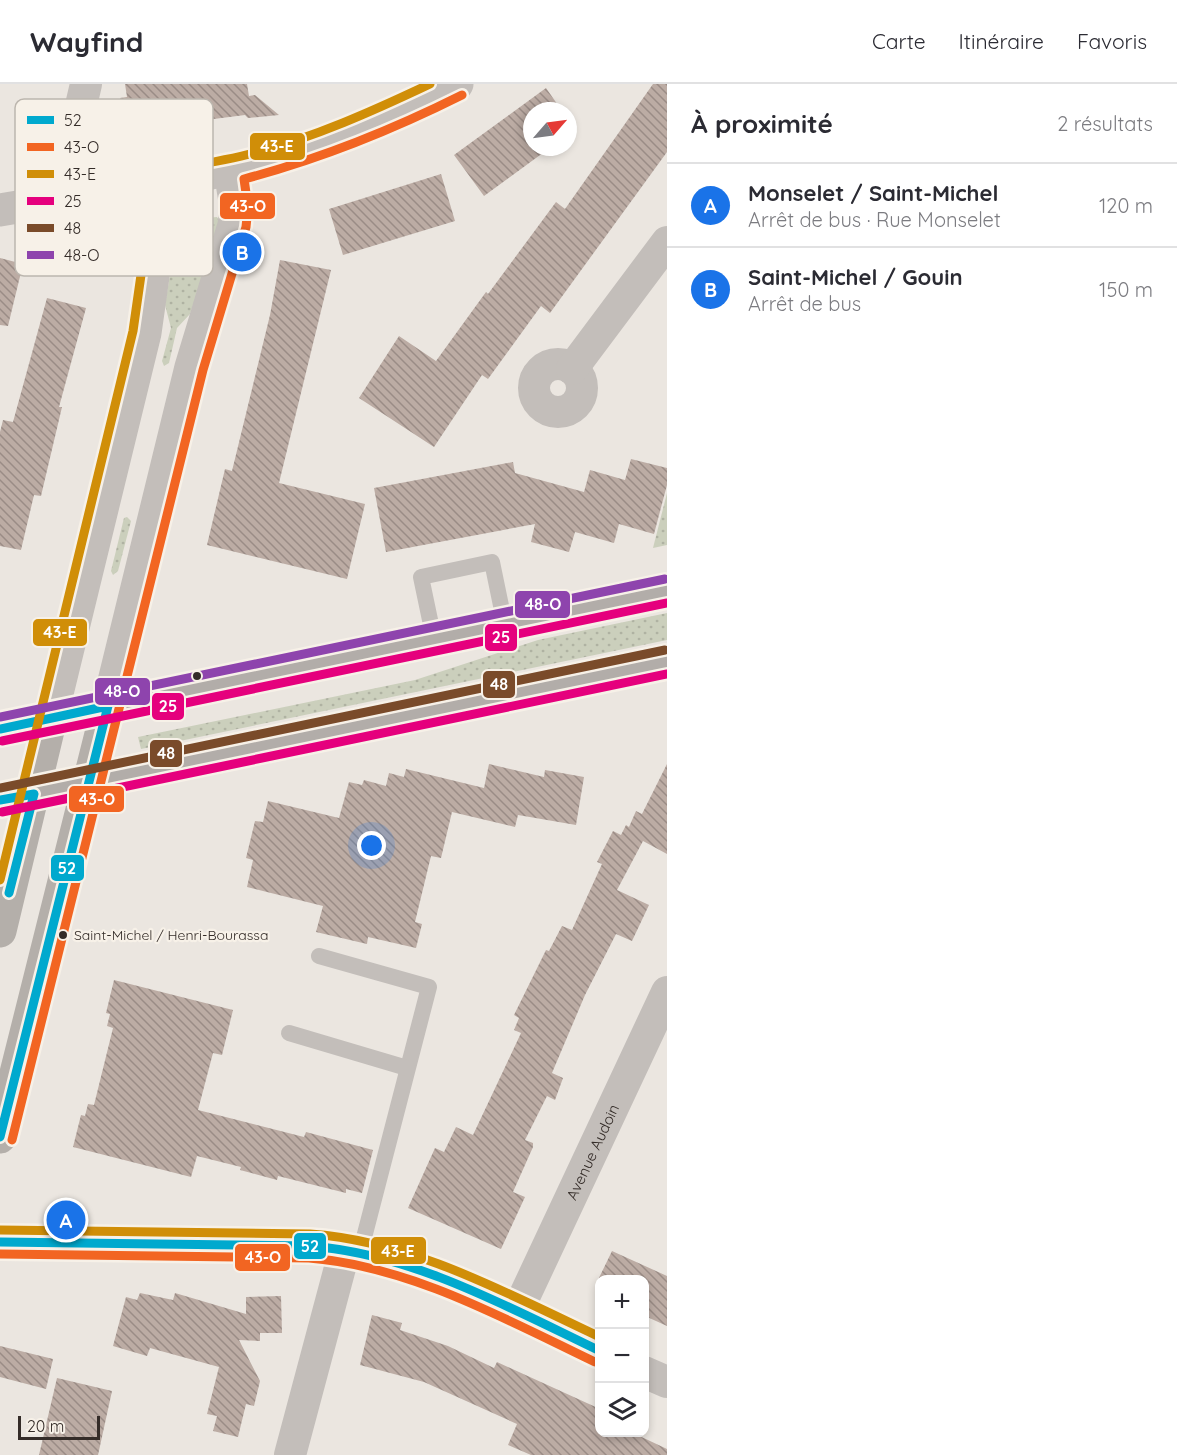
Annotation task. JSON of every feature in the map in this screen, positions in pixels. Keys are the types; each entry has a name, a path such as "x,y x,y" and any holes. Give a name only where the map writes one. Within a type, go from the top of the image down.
{"main road":[{"path":"0,729 667,591"},
{"path":"0,800 667,662"},
{"path":"0,1137 108,706"},
{"path":"0,931 51,718"}],"street":[{"path":"83,99 86,84"},
{"path":"213,173 269,161 369,126 456,84"},
{"path":"108,706 190,367 234,225 236,208 230,170"},
{"path":"0,210 15,207"},
{"path":"572,369 667,242"},
{"path":"51,718 145,333 154,276"},
{"name":"Avenue Audoin","path":"517,1312 667,992"},
{"path":"0,1242 310,1246 353,1251 420,1269 595,1349"},
{"path":"290,1455 353,1251"},
{"path":"649,1374 667,1382"}],"lane":[{"path":"434,639 421,577 492,562 505,625"},
{"path":"319,956 429,987 353,1251"},
{"path":"289,1033 407,1068"}],"green space":[{"path":"213,217 217,217 220,222 217,238 213,238"},
{"path":"170,276 203,276 190,314 177,328 169,363 164,366 162,361 171,328 165,305"},
{"path":"667,493 667,545 653,548"},
{"path":"127,517 131,521 118,571 113,575 111,571 124,518"},
{"path":"667,613 667,640 141,749 138,737 415,680 538,640"}],"building":[{"path":"125,84 247,84 249,96 255,95 279,115 248,118 245,115 213,119 213,99 120,99 127,97"},
{"path":"653,84 667,84 667,152 550,313 541,306 488,379 482,375 434,447 359,398 399,336 436,361 556,202 565,209"},
{"path":"546,88 556,102 527,102"},
{"path":"523,105 523,156 539,156 484,196 454,155"},
{"path":"441,174 455,221 343,255 329,209"},
{"path":"0,258 15,262 15,276 20,276 8,326 0,325"},
{"path":"280,260 331,270 279,483 365,504 347,579 207,545 225,469 232,471 270,315"},
{"path":"47,298 86,308 59,407 62,407 41,496 34,495 21,550 0,546 0,432 3,420 13,422"},
{"path":"631,459 667,468 667,485 654,534 619,524 614,543 575,532 569,552 531,542 535,524 386,552 374,488 513,462 515,473 584,492 590,470 625,480"},
{"path":"489,764 544,777 545,770 584,777 576,825 518,815 515,827 452,812 441,858 431,856 415,922 422,924 416,948 368,937 367,944 316,932 323,906 247,887 253,860 246,858 255,821 263,822 268,801 339,818 349,782 362,785 364,780 386,786 389,773 404,777 406,769 484,788"},
{"path":"667,764 667,854 643,841 617,890 649,905 632,941 616,934 585,995 552,1073 563,1078 555,1100 547,1096 525,1140 533,1143 533,1147 513,1192 525,1197 501,1249 408,1208 435,1148 444,1152 456,1127 473,1135 521,1033 514,1030 519,1018 514,1015 546,950 549,951 562,926 572,930 602,864 597,862 613,831 621,835 626,825 629,827 636,811 642,814"},
{"path":"114,980 233,1010 222,1055 213,1053 198,1110 304,1137 306,1132 373,1150 362,1193 346,1189 346,1193 278,1176 277,1180 240,1170 241,1167 197,1156 191,1177 73,1147 81,1115 85,1116 88,1104 94,1105 113,1028 107,1026 110,1014 106,1013"},
{"path":"612,1251 667,1276 667,1326 649,1318 649,1275 600,1275"},
{"path":"140,1293 173,1300 175,1293 246,1314 246,1297 281,1296 282,1333 260,1333 260,1341 239,1340 260,1381 254,1406 246,1404 238,1437 213,1431 217,1416 207,1414 219,1367 150,1348 147,1356 113,1346 126,1297 137,1300"},
{"path":"372,1315 402,1323 400,1330 448,1346 494,1368 497,1362 595,1407 595,1437 642,1437 667,1449 667,1455 531,1455 508,1445 517,1424 424,1382 360,1365"},
{"path":"0,1346 53,1359 46,1389 0,1377"},
{"path":"57,1378 112,1391 98,1455 39,1455"}],"transit line":[{"name":"43-E","path":"213,162 277,147 365,113 430,84"},
{"name":"43-O","path":"12,1140 203,370 246,227 248,207 244,179 355,143 462,95"},
{"name":"43-E","path":"0,880 133,331 141,276"},
{"name":"48-O","path":"0,717 665,579"},
{"name":"25","path":"2,741 667,603"},
{"name":"48","path":"0,788 665,650"},
{"name":"25","path":"2,812 667,674"},
{"name":"52","path":"0,729 108,706 0,1137"},
{"name":"52","path":"0,800 34,794 9,893"},
{"name":"43-E","path":"0,1230 310,1234 348,1239 423,1258 495,1287 595,1335"},
{"name":"52","path":"0,1242 310,1246 348,1251 423,1271 459,1285 595,1349"},
{"name":"43-O","path":"0,1254 309,1258 347,1263 420,1283 456,1297 595,1362"}],"place":[{"name":"Saint-Michel / Gouin","path":"242,252"},
{"name":"Saint-Michel / Henri-Bourassa","path":"63,935"},
{"name":"Monselet / Saint-Michel","path":"66,1220"}]}
